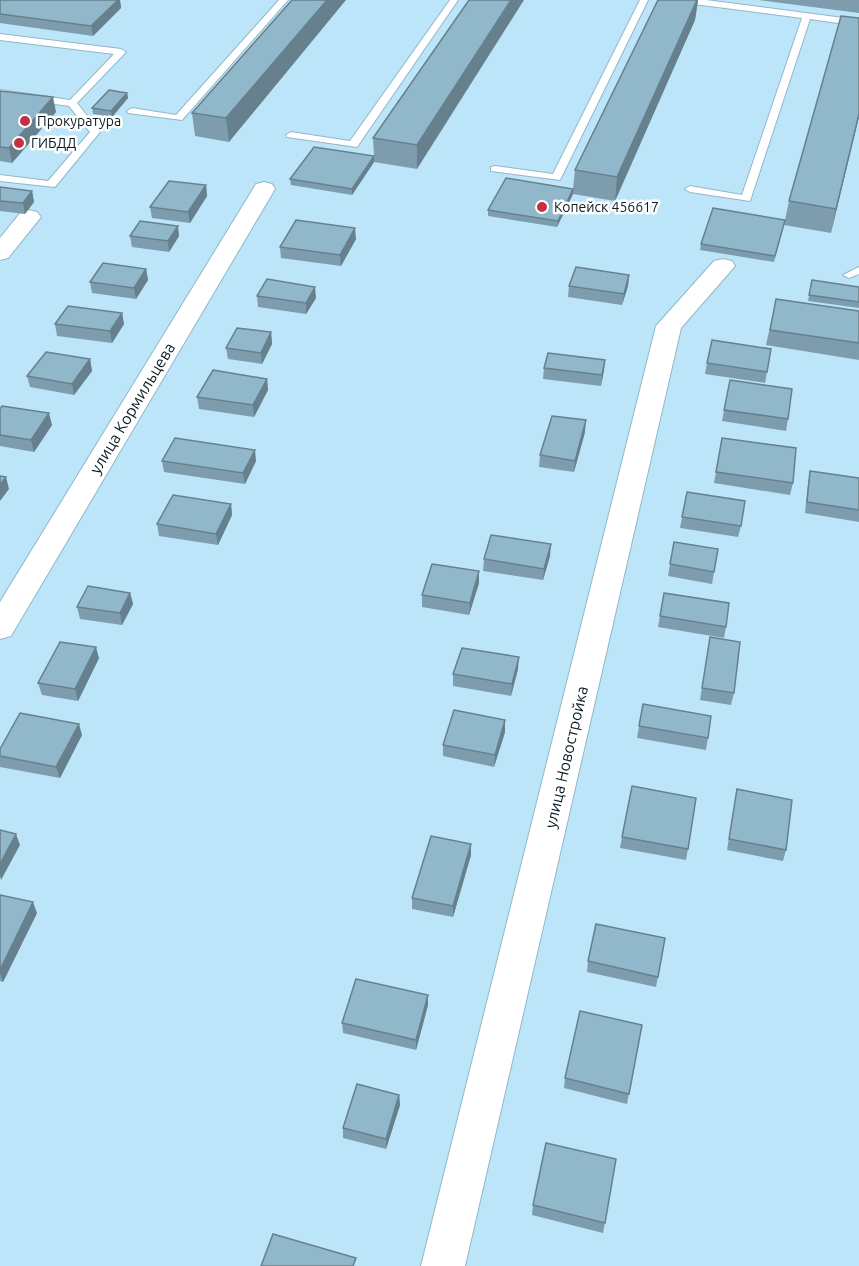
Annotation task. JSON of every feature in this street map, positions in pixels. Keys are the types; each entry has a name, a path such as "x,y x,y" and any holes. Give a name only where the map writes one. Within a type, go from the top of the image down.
{"street":[{"name":"улица Кормильцева","path":"0,628 264,189"},
{"path":"0,253 29,217"},
{"name":"улица Новостройка","path":"444,1266 669,326 723,266"}],"lane":[{"path":"132,111 178,118 284,0"},
{"path":"291,135 353,145 454,0"},
{"path":"495,169 556,178 644,0"},
{"path":"686,0 859,23"},
{"path":"690,189 746,199 807,16"},
{"path":"0,36 121,52 72,103"},
{"path":"0,93 72,103 95,132 51,185 0,178"}],"building":[{"path":"0,0 118,0 91,26 0,14"},
{"path":"292,0 327,0 226,118 192,113"},
{"path":"469,0 511,0 417,145 373,138"},
{"path":"658,0 697,0 617,177 575,170"},
{"path":"841,16 859,18 859,114 836,209 789,201"},
{"path":"109,90 127,93 111,111 92,108"},
{"path":"0,91 53,97 9,148 0,147"},
{"path":"314,147 374,156 352,189 290,179"},
{"path":"506,178 573,189 558,221 488,210"},
{"path":"169,181 206,185 188,212 150,207"},
{"path":"0,187 32,191 23,203 0,201"},
{"path":"713,208 785,220 775,256 701,244"},
{"path":"296,220 355,228 340,255 280,247"},
{"path":"140,221 178,226 168,241 130,236"},
{"path":"103,263 146,269 134,288 90,282"},
{"path":"576,267 629,275 624,294 569,286"},
{"path":"267,279 315,287 306,303 257,296"},
{"path":"812,280 859,287 859,302 809,295"},
{"path":"776,299 859,311 859,343 770,330"},
{"path":"68,306 122,313 110,331 55,324"},
{"path":"237,328 271,332 261,353 226,348"},
{"path":"712,340 771,349 767,372 707,363"},
{"path":"46,352 90,359 72,384 27,376"},
{"path":"548,353 605,360 602,375 544,368"},
{"path":"213,370 267,379 253,405 197,397"},
{"path":"730,380 792,389 788,419 724,410"},
{"path":"2,406 49,413 31,440 0,435"},
{"path":"552,416 586,420 575,461 540,455"},
{"path":"175,438 255,450 243,473 162,461"},
{"path":"722,438 796,448 793,483 716,472"},
{"path":"810,471 859,478 859,510 807,502"},
{"path":"0,476 6,477 0,485"},
{"path":"687,492 745,501 741,526 682,517"},
{"path":"173,495 231,504 216,534 157,524"},
{"path":"491,535 551,544 544,569 484,559"},
{"path":"674,542 718,549 714,572 670,564"},
{"path":"432,564 479,571 470,603 422,595"},
{"path":"88,586 130,593 120,613 77,607"},
{"path":"664,593 729,603 726,627 660,616"},
{"path":"710,637 740,642 734,693 702,688"},
{"path":"60,642 96,647 75,689 38,683"},
{"path":"462,648 519,657 512,684 453,674"},
{"path":"643,704 711,716 708,738 639,726"},
{"path":"454,710 505,720 495,755 443,745"},
{"path":"20,713 79,724 56,767 0,756 0,749"},
{"path":"632,786 696,798 688,849 622,837"},
{"path":"737,789 792,800 786,850 729,839"},
{"path":"0,830 16,834 0,864"},
{"path":"431,836 471,844 453,906 412,898"},
{"path":"0,895 33,902 0,970"},
{"path":"596,924 665,938 658,977 588,961"},
{"path":"356,979 428,995 416,1040 342,1023"},
{"path":"580,1011 642,1025 629,1094 565,1078"},
{"path":"357,1084 399,1095 386,1139 343,1128"},
{"path":"546,1143 616,1159 605,1223 533,1205"},
{"path":"273,1234 356,1258 353,1266 261,1266"}],"place":[{"name":"Прокуратура","path":"25,121"},
{"name":"ГИБДД","path":"19,143"},
{"name":"Копейск 456617","path":"542,207"}]}
